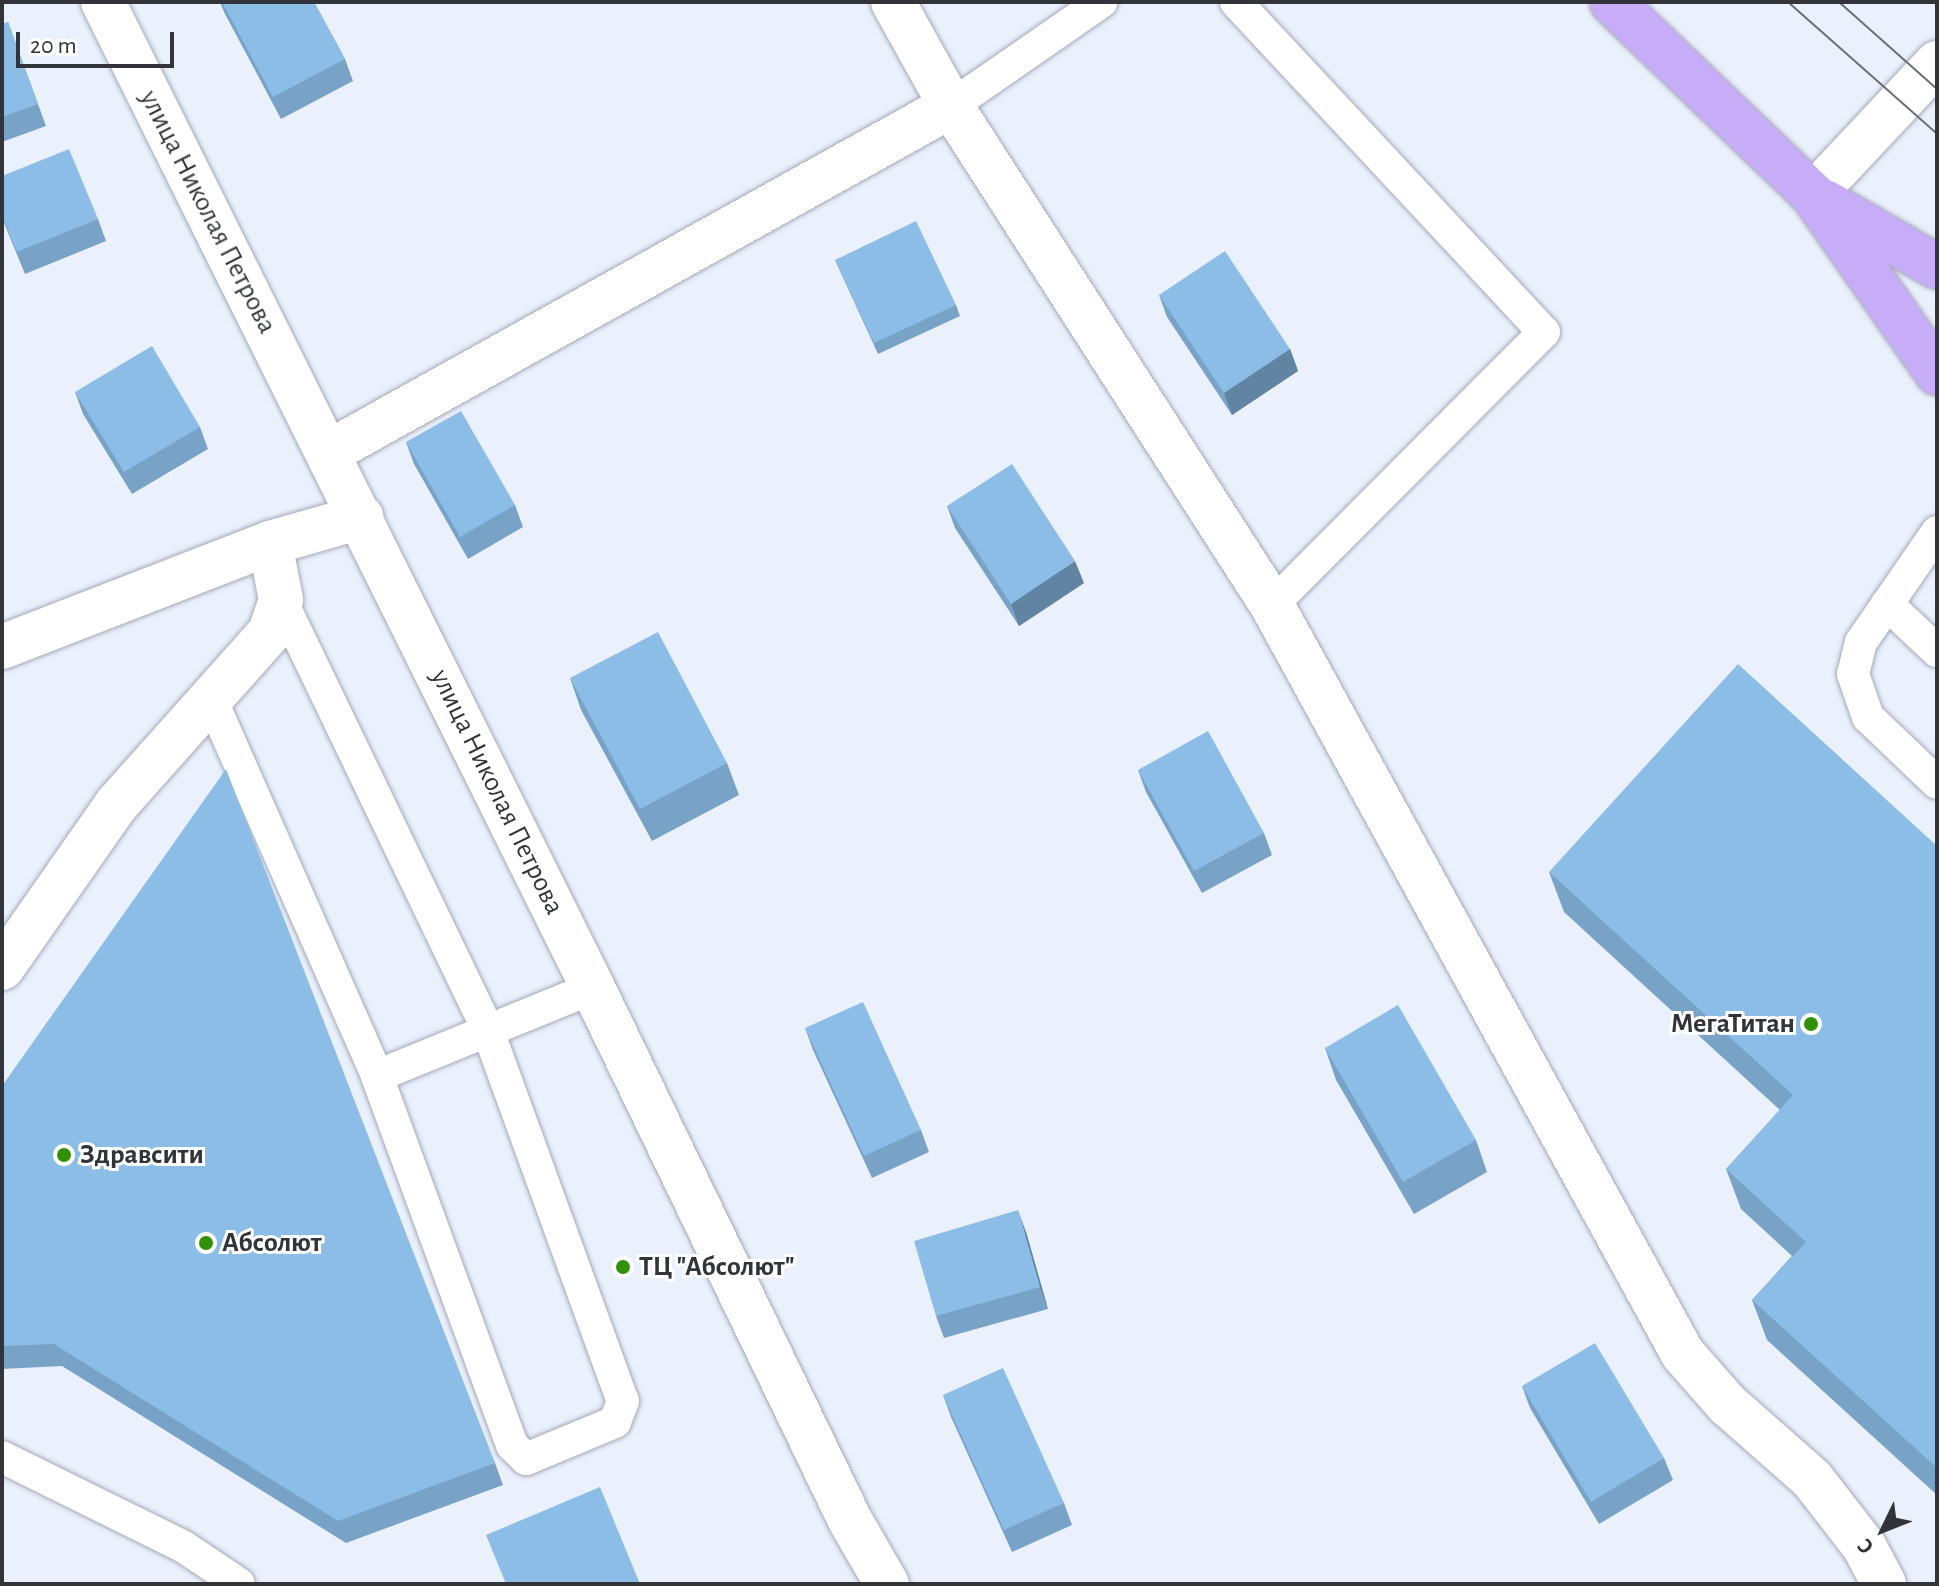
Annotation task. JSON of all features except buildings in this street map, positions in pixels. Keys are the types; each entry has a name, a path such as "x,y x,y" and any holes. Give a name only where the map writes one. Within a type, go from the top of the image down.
{"main road":[{"path":"1612,2 1813,195 1937,373"},
{"path":"1813,195 1937,267"}],"street":[{"name":"улица Николая Петрова","path":"103,2 593,988 850,1520 887,1584"},
{"path":"893,2 951,106 1272,605 1683,1354 1727,1404 1812,1479 1864,1546 1884,1584"},
{"path":"1813,195 1937,63"},
{"path":"329,452 951,106"},
{"path":"2,647 270,543 361,517"},
{"path":"2,968 116,805 270,632 281,600 270,543"}],"lane":[{"path":"951,106 1101,2"},
{"path":"1236,2 1544,332 1272,605"},
{"path":"1937,532 1861,642 1853,674 1868,717 1937,783"},
{"path":"211,699 377,1076 512,1445 526,1459 564,1446 615,1422 623,1401 488,1031 281,600"},
{"path":"1887,604 1937,651"},
{"path":"377,1076 593,988"},
{"path":"2,1457 184,1547 239,1584"}],"tram line":[{"path":"1788,2 1937,134"},
{"path":"1839,2 1937,89"}],"place":[{"name":"МегаТитан","path":"1811,1024"},
{"name":"Здравсити","path":"64,1155"},
{"name":"Абсолют","path":"206,1243"},
{"name":"ТЦ \"Абсолют\"","path":"623,1267"}]}
